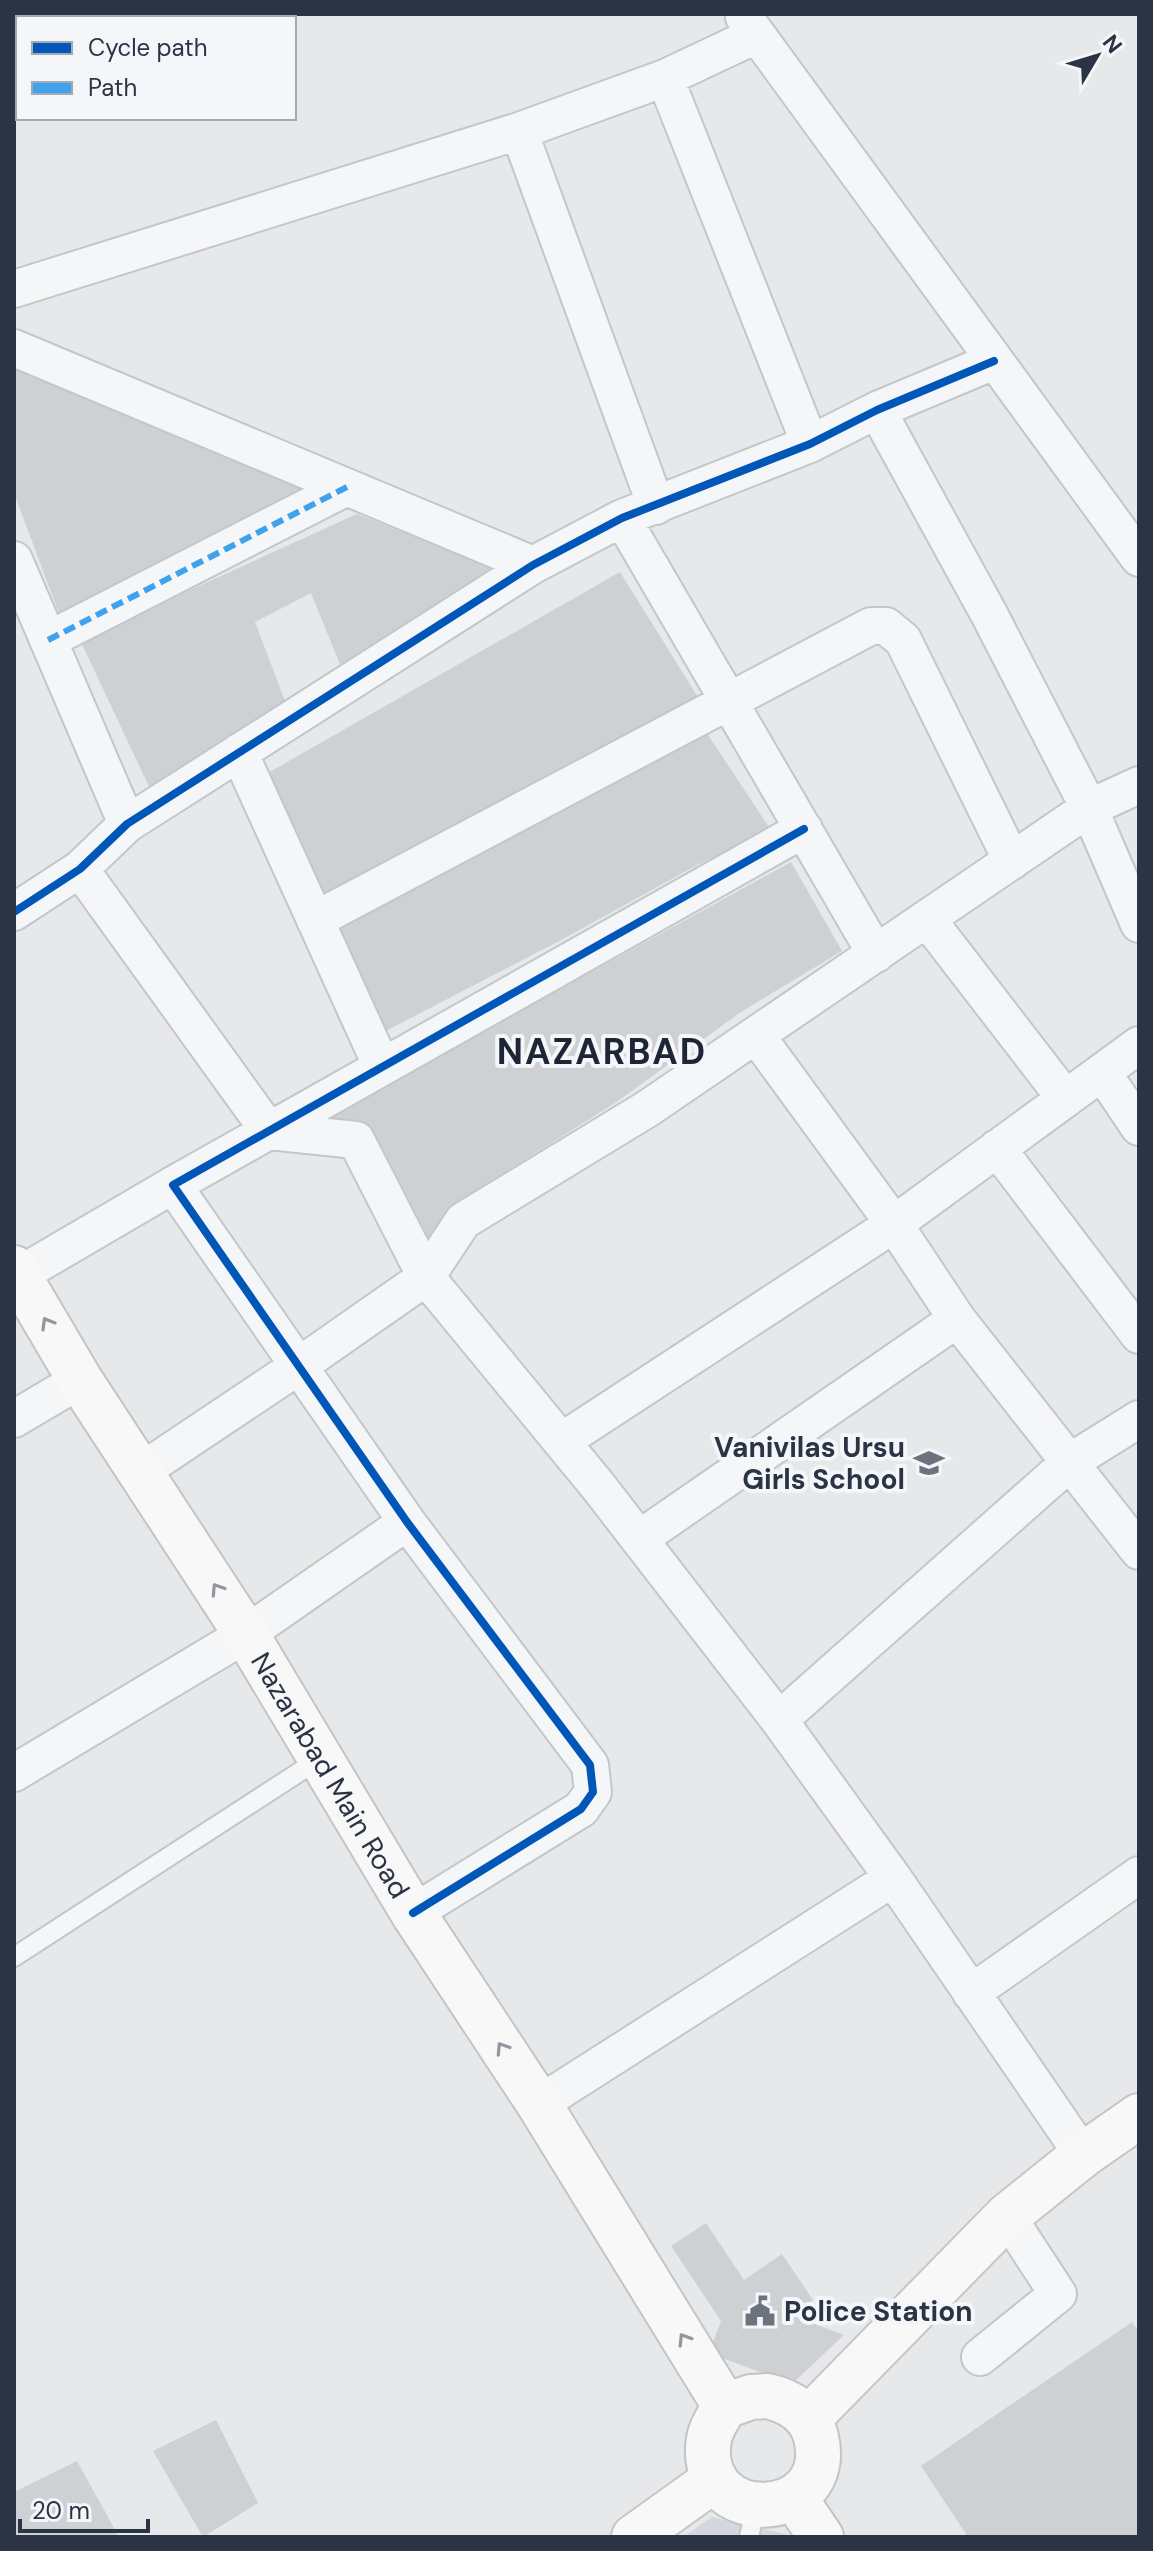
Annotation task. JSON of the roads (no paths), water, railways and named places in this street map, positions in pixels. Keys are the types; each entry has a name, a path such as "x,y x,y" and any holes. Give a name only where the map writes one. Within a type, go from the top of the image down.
{"main road":[{"name":"Nazarabad Main Road","path":"16,1271 80,1380 246,1634 413,1913 539,2104 725,2406"},
{"path":"808,2419 1007,2216 1083,2155 1139,2116"},
{"path":"766,2513 805,2487 813,2475 818,2446 808,2419 789,2403 767,2396 751,2397 725,2406 709,2437 708,2459 715,2479 726,2492 740,2501 766,2513 821,2537"},
{"path":"634,2537 715,2479"}],"street":[{"path":"14,289 519,131 665,78 749,24 1139,558"},
{"path":"665,78 810,444"},
{"path":"519,131 656,506"},
{"path":"14,348 533,565"},
{"path":"14,912 80,869 127,824 533,565 622,518 810,444 877,410 994,361"},
{"path":"877,410 989,614 1089,808 1139,924"},
{"path":"48,640 347,487"},
{"path":"622,518 876,954"},
{"path":"14,560 127,824"},
{"path":"315,920 871,626 886,626 903,640 1012,861"},
{"path":"239,752 382,1067"},
{"path":"140,1472 426,1277 463,1221 647,1109 1089,808 1139,785"},
{"path":"16,1271 804,829"},
{"path":"80,869 269,1131 356,1140 426,1277 562,1441 779,1720 893,1878 1083,2155"},
{"path":"927,919 1065,1098"},
{"path":"756,1035 894,1224 957,1319 1139,1551"},
{"path":"562,1441 894,1224 1139,1045"},
{"path":"1102,1072 1139,1127"},
{"path":"997,1148 1139,1335"},
{"path":"173,1185 407,1522 590,1765 593,1792 581,1809 413,1913"},
{"path":"639,1539 957,1319"},
{"path":"14,1419 80,1380"},
{"path":"779,1720 1070,1462 1139,1419"},
{"path":"16,1766 246,1634 407,1522"},
{"path":"971,1993 1139,1875"},
{"path":"539,2104 893,1878"},
{"path":"980,2357 1058,2294 1007,2216"}],"lane":[{"path":"14,1957 321,1758"}],"place":[{"name":"Vanivilas Ursu Girls School","path":"929,1463"},
{"name":"Police Station","path":"760,2311"}],"district":[{"name":"NAZARBAD","path":"602,1051"}]}
